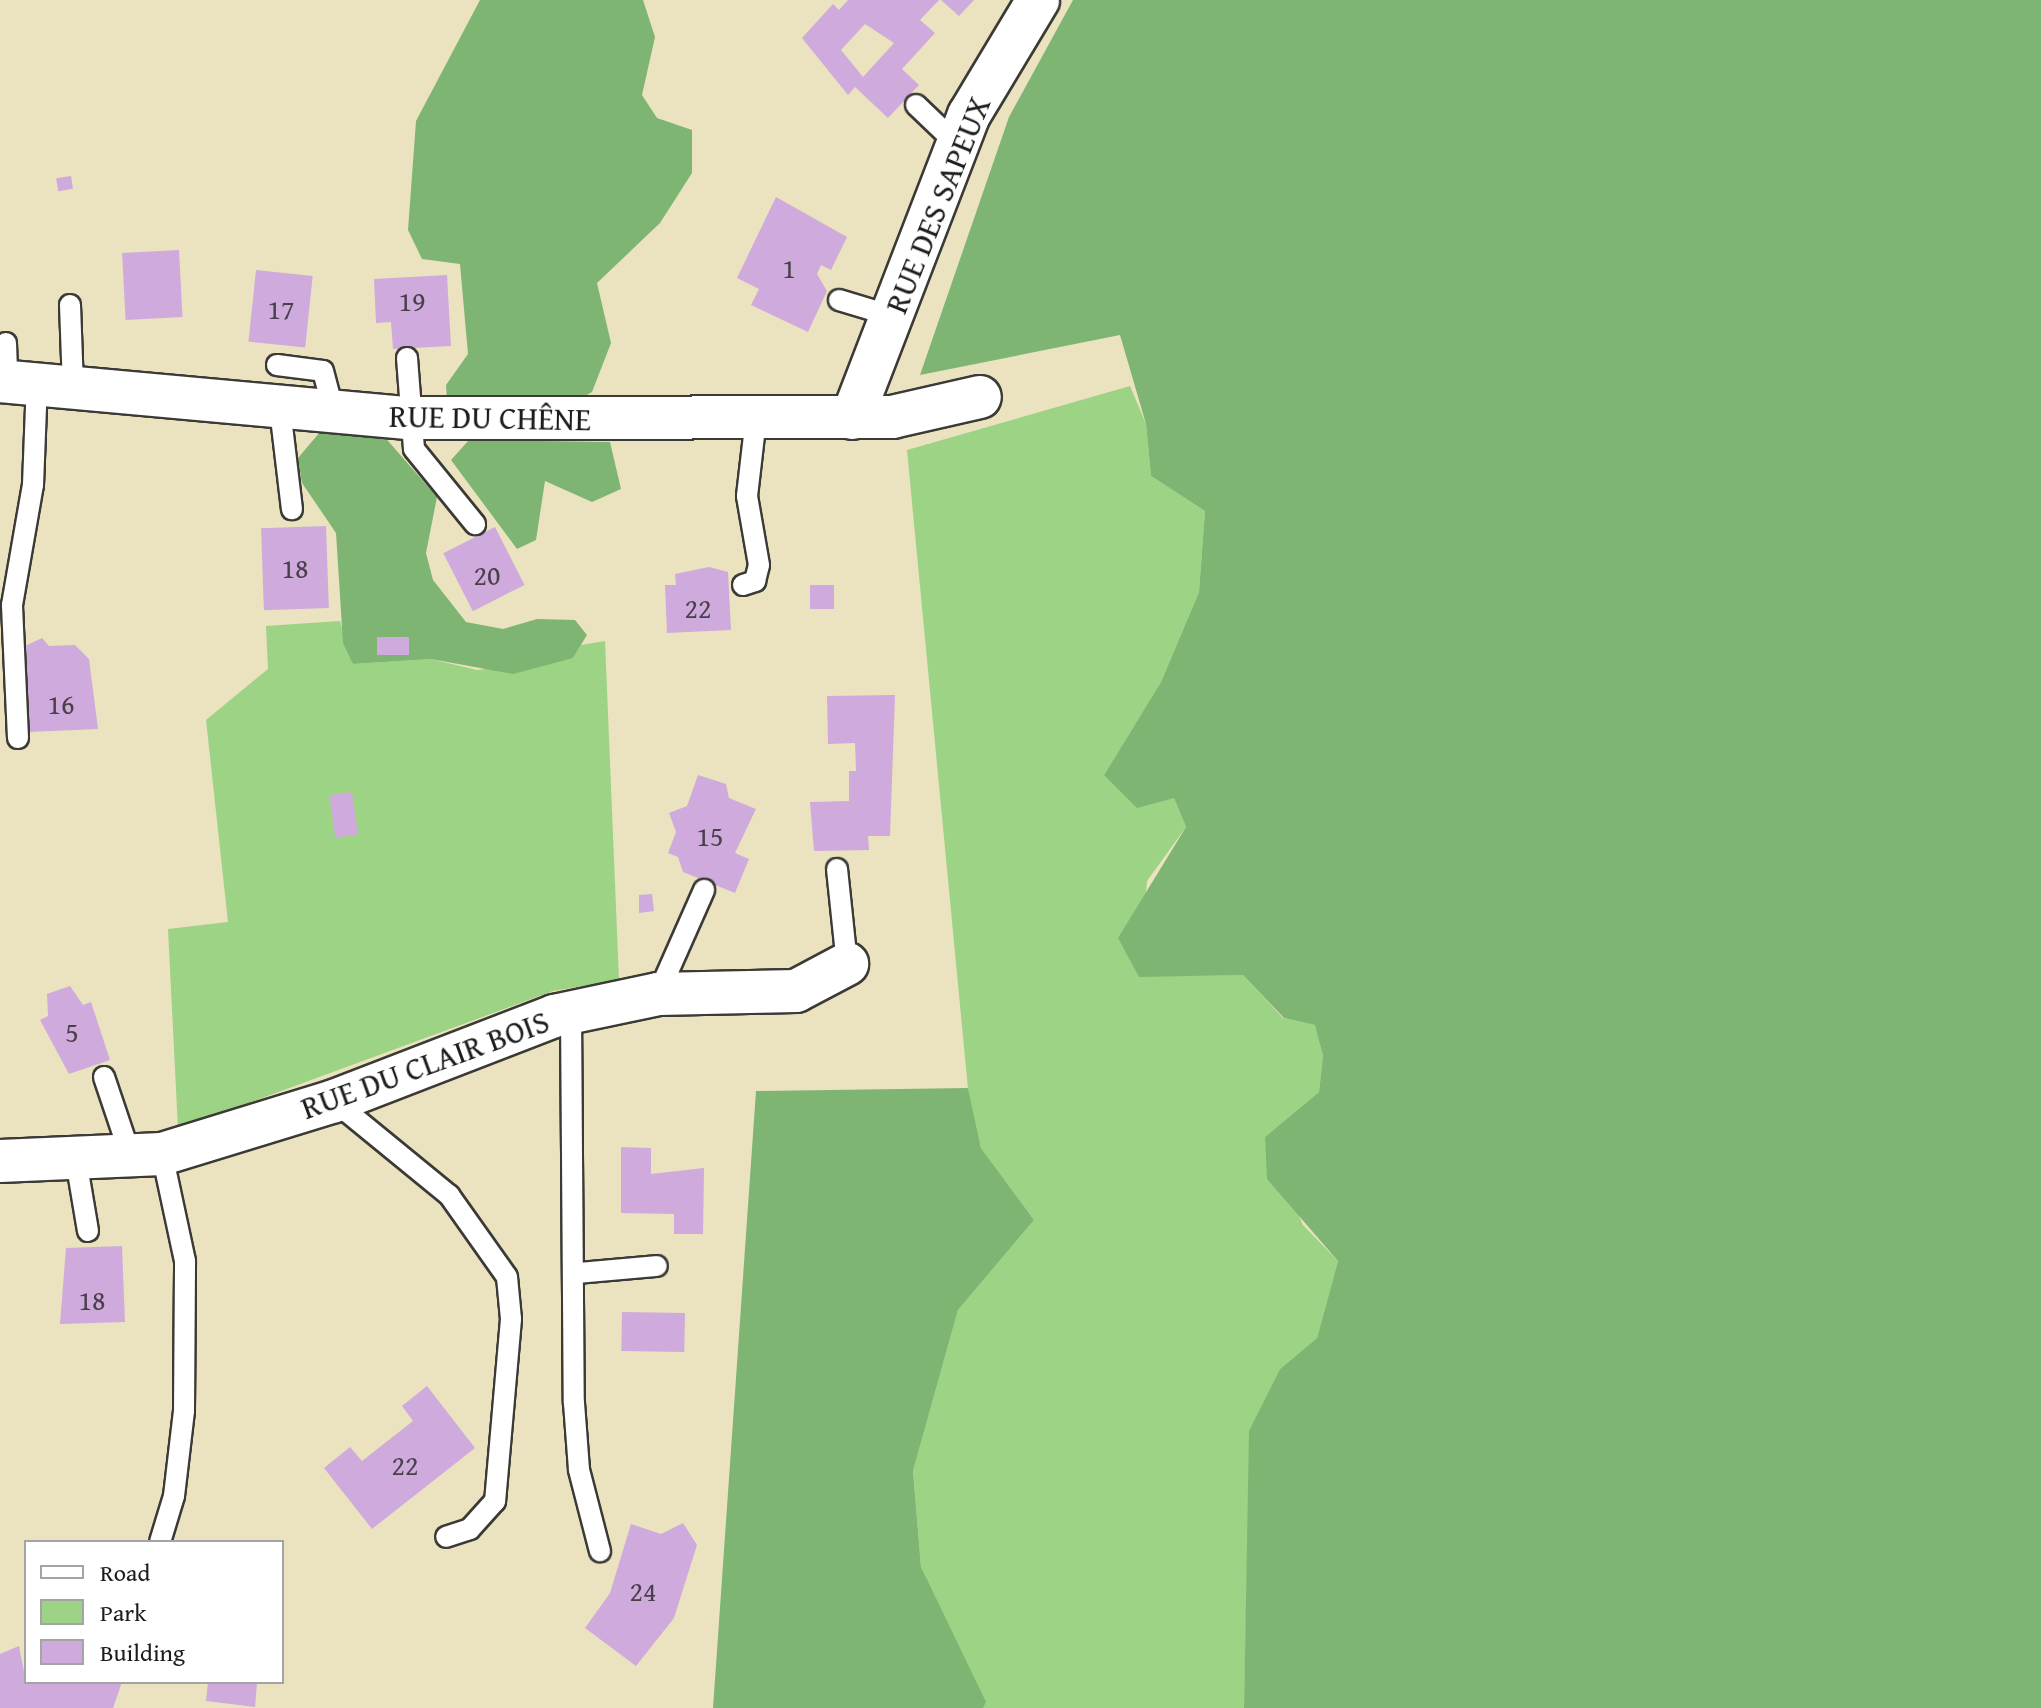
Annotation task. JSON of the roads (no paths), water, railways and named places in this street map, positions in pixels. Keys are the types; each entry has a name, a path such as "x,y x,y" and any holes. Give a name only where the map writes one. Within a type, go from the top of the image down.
{"street":[{"name":"RUE DES SAPEUX","path":"852,418 958,145 1038,0"},
{"name":"RUE DU CHÊNE","path":"25,374 280,409 408,418 892,417 980,397"},
{"name":"RUE DU CLAIR BOIS","path":"0,1161 147,1155 334,1101 571,1011 658,994 796,991 847,964"}],"lane":[{"path":"916,105 958,145"},
{"path":"839,300 892,316"},
{"path":"18,738 12,605 33,485 25,374 70,305"},
{"path":"407,358 408,418 414,449 475,524"},
{"path":"277,365 323,371 334,413"},
{"path":"280,409 292,509"},
{"path":"743,585 755,581 759,565 747,496 756,418"},
{"path":"837,869 847,964"},
{"path":"658,994 704,890"},
{"path":"571,1011 578,1273 579,1470 600,1551"},
{"path":"104,1077 147,1155 185,1261 184,1411 174,1496 161,1540"},
{"path":"334,1101 449,1195 507,1277 511,1319 495,1501 470,1529 446,1537"},
{"path":"76,1160 88,1231"},
{"path":"578,1273 657,1266"}]}
